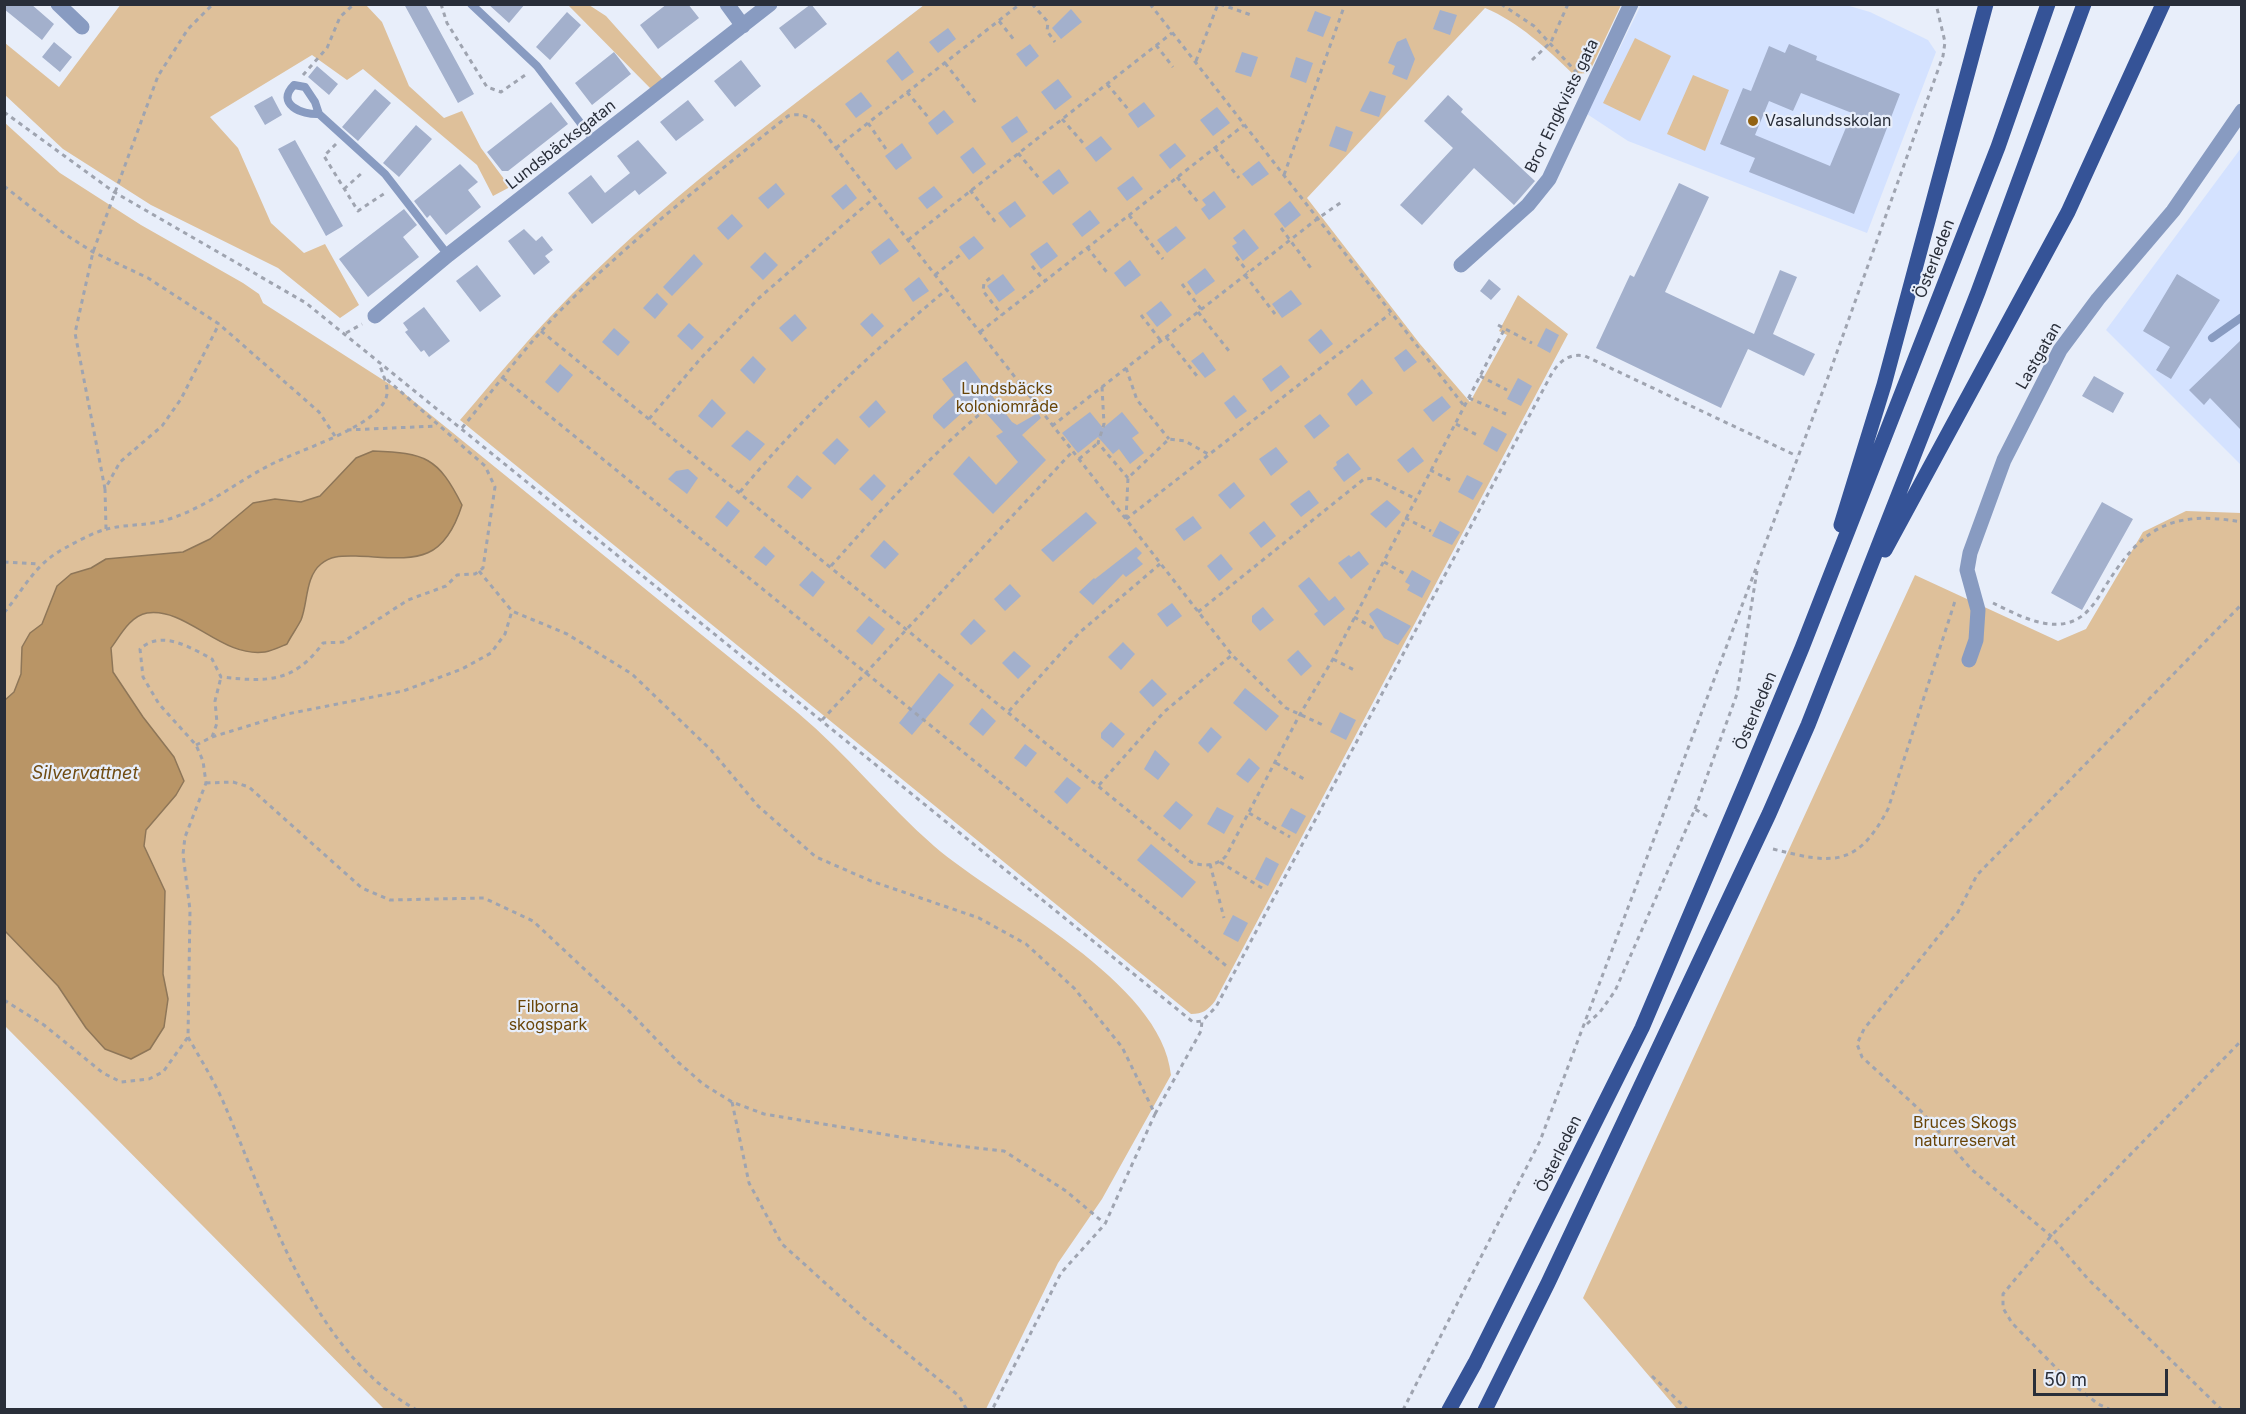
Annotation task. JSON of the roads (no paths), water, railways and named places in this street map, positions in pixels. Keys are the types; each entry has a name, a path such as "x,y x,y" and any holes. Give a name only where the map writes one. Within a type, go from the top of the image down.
{"main road":[{"path":"1802,648 1884,384 1986,4"},
{"name":"Österleden","path":"1449,1410 1480,1353 1642,1028 1802,648 1998,147 2048,4"},
{"path":"1485,1410 1553,1272 1769,814 1855,605 1978,292 2084,4"},
{"path":"1855,605 2068,212 2163,4"}],"street":[{"path":"58,4 82,27"},
{"path":"727,4 743,26"},
{"name":"Lundsbäcksgatan","path":"375,316 448,255 771,4"},
{"name":"Bror Engkvists gata","path":"1461,265 1528,205 1549,179 1631,4"},
{"name":"Lastgatan","path":"1969,660 1978,626 1975,594 1967,570 1981,518 2004,460 2060,351 2098,299 2173,211 2241,111"}],"lane":[{"path":"471,4 537,66 595,142"},
{"path":"319,114 305,115 296,111 288,99 289,91 294,85 305,87 315,102 319,114 396,186 448,255"},
{"path":"2212,338 2241,317"}],"water":[{"name":"Silvervattnet","path":"373,451 418,456 437,467 453,489 462,505 445,540 434,549 422,555 408,557 342,556 325,561 312,576 301,620 287,644 270,651 249,652 234,648 176,617 162,613 147,613 135,618 111,648 113,672 143,717 174,757 184,781 176,795 146,830 144,846 165,891 163,974 168,999 164,1027 150,1049 131,1059 105,1049 86,1028 58,986 5,931 5,700 14,692 21,674 22,647 30,633 42,624 57,586 71,574 91,568 106,559 183,552 210,539 253,503 275,499 301,502 320,496 356,458"}],"place":[{"name":"Vasalundsskolan","path":"1753,121"}],"park label":[{"name":"Lundsbäcks koloniområde","path":"1007,398"},
{"name":"Filborna skogspark","path":"548,1016"},
{"name":"Bruces Skogs naturreservat","path":"1965,1132"}]}
